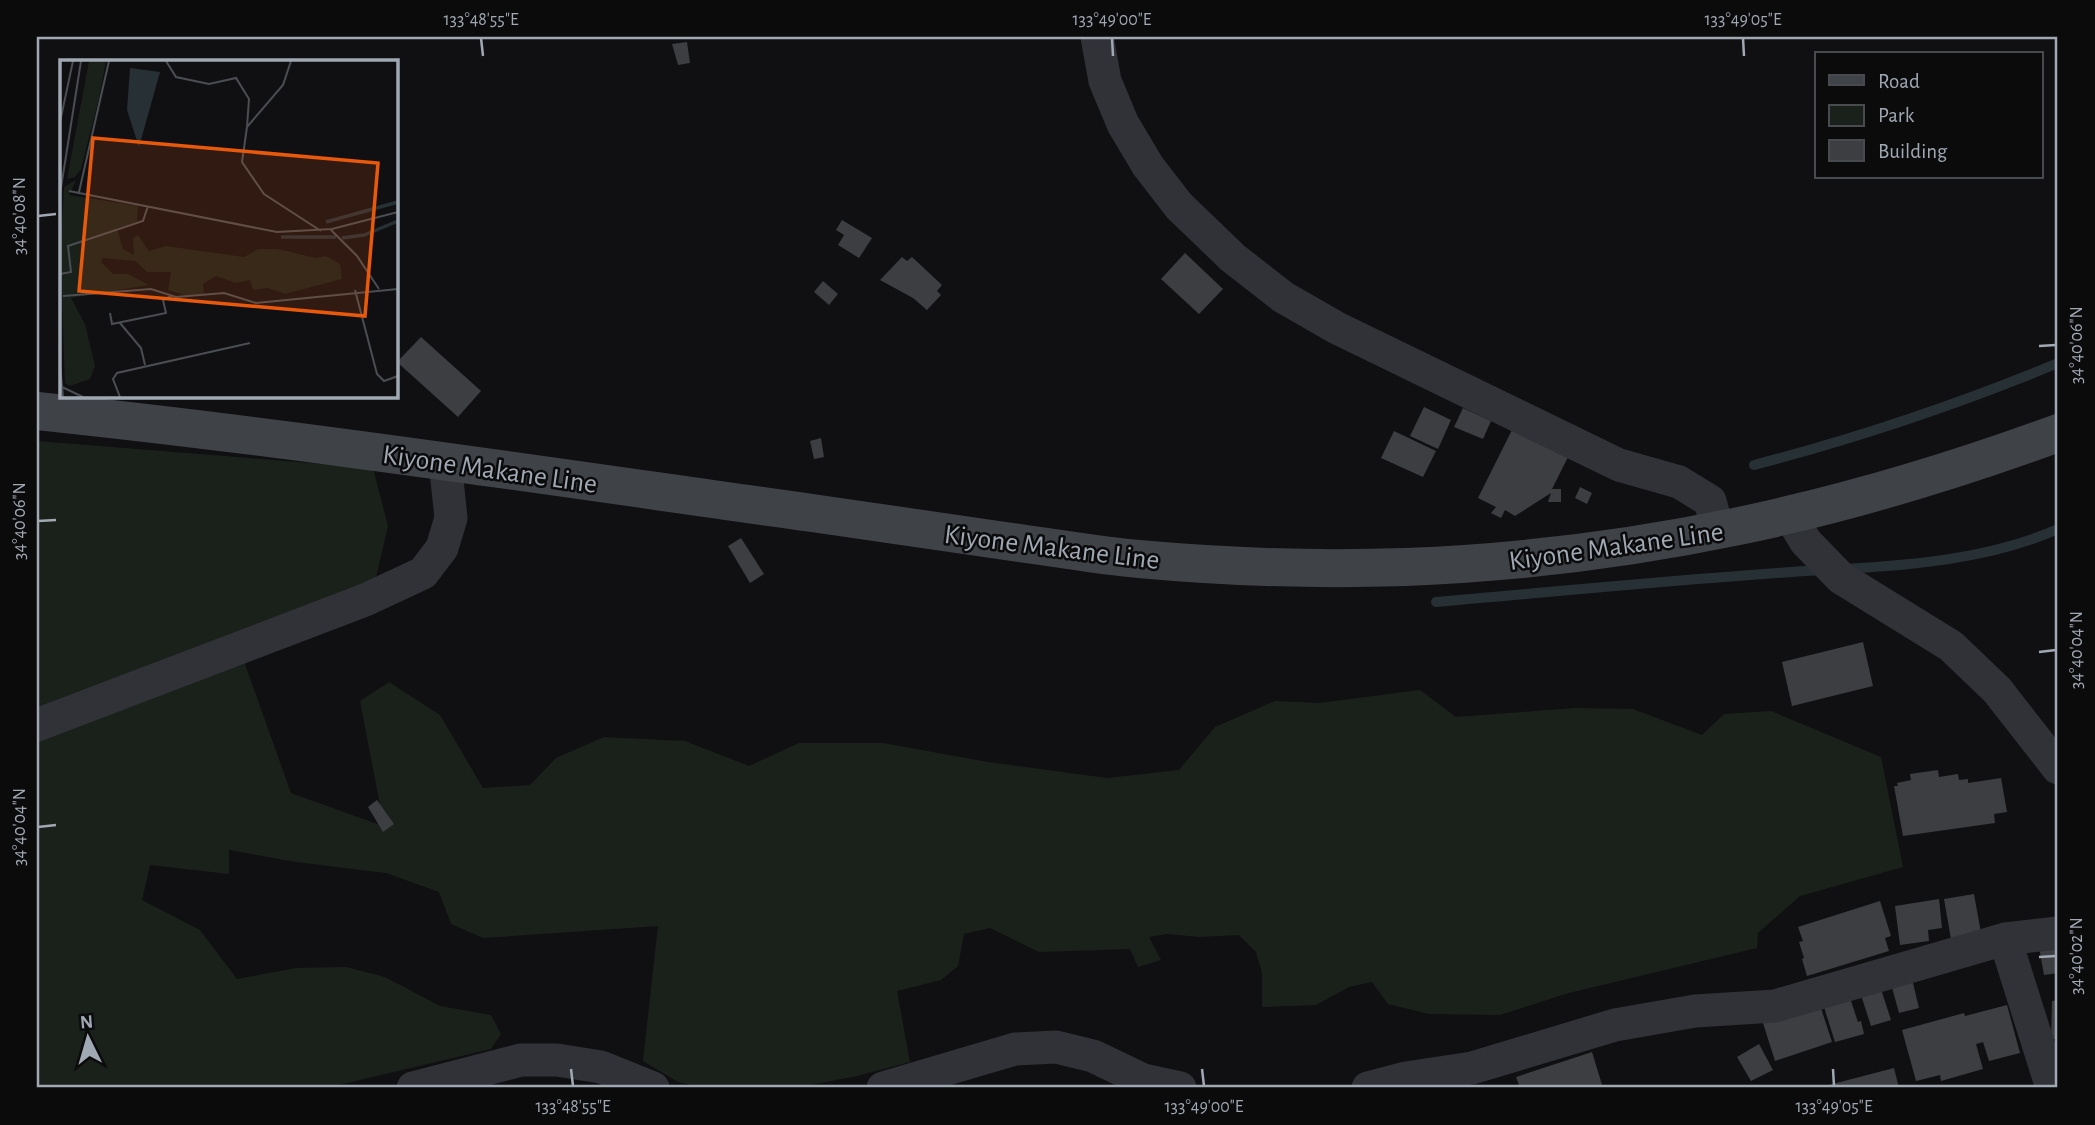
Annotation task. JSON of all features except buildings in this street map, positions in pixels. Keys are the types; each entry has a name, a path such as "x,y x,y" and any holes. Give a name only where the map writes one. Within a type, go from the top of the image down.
{"main road":[{"name":"Kiyone Makane Line","path":"37,411 445,461 1122,557 1219,565 1309,568 1483,563 1645,544 1718,531 1790,516 1922,480 2058,433"}],"street":[{"path":"1097,37 1105,81 1123,124 1148,166 1180,206 1233,258 1283,297 1337,328 1619,465 1679,482 1710,501 1718,531"},
{"path":"37,726 365,600 423,573 442,548 451,519 445,461"},
{"path":"1790,516 1806,542 1841,578 1951,646 1997,690 2058,768"},
{"path":"1368,1088 1406,1078 1472,1068 1615,1025 1695,1011 1775,1006 2005,939 2058,933"},
{"path":"2005,939 2052,1088"},
{"path":"883,1088 1015,1049 1056,1046 1093,1056 1143,1080 1180,1088"},
{"path":"413,1088 521,1060 557,1060 601,1067 653,1088"}],"green space":[{"path":"37,441 373,468 388,526 375,582 235,636 291,793 377,824 380,805 360,701 389,682 440,715 483,788 530,785 556,758 604,737 685,741 749,766 799,743 883,743 988,762 1107,778 1179,770 1215,727 1275,701 1319,703 1420,690 1456,717 1575,708 1633,709 1702,735 1724,714 1771,711 1881,757 1903,867 1800,896 1758,933 1757,948 1569,993 1500,1015 1429,1014 1388,1004 1372,982 1349,987 1316,1005 1262,1007 1262,973 1256,952 1239,935 1200,937 1167,934 1149,937 1161,960 1138,967 1130,949 1039,952 990,928 964,934 958,966 941,980 897,991 910,1062 795,1088 704,1088 678,1082 643,1061 658,926 483,938 451,924 439,892 386,873 296,862 229,850 229,874 150,865 142,900 200,930 237,979 296,968 346,967 385,977 440,1006 491,1015 501,1034 491,1049 326,1088 37,1088"}],"waterway":[{"path":"1754,465 1908,419 2058,363"},
{"path":"1844,569 1926,562 1980,553 2007,547 2058,529"},
{"path":"1436,602 1822,570"}]}
